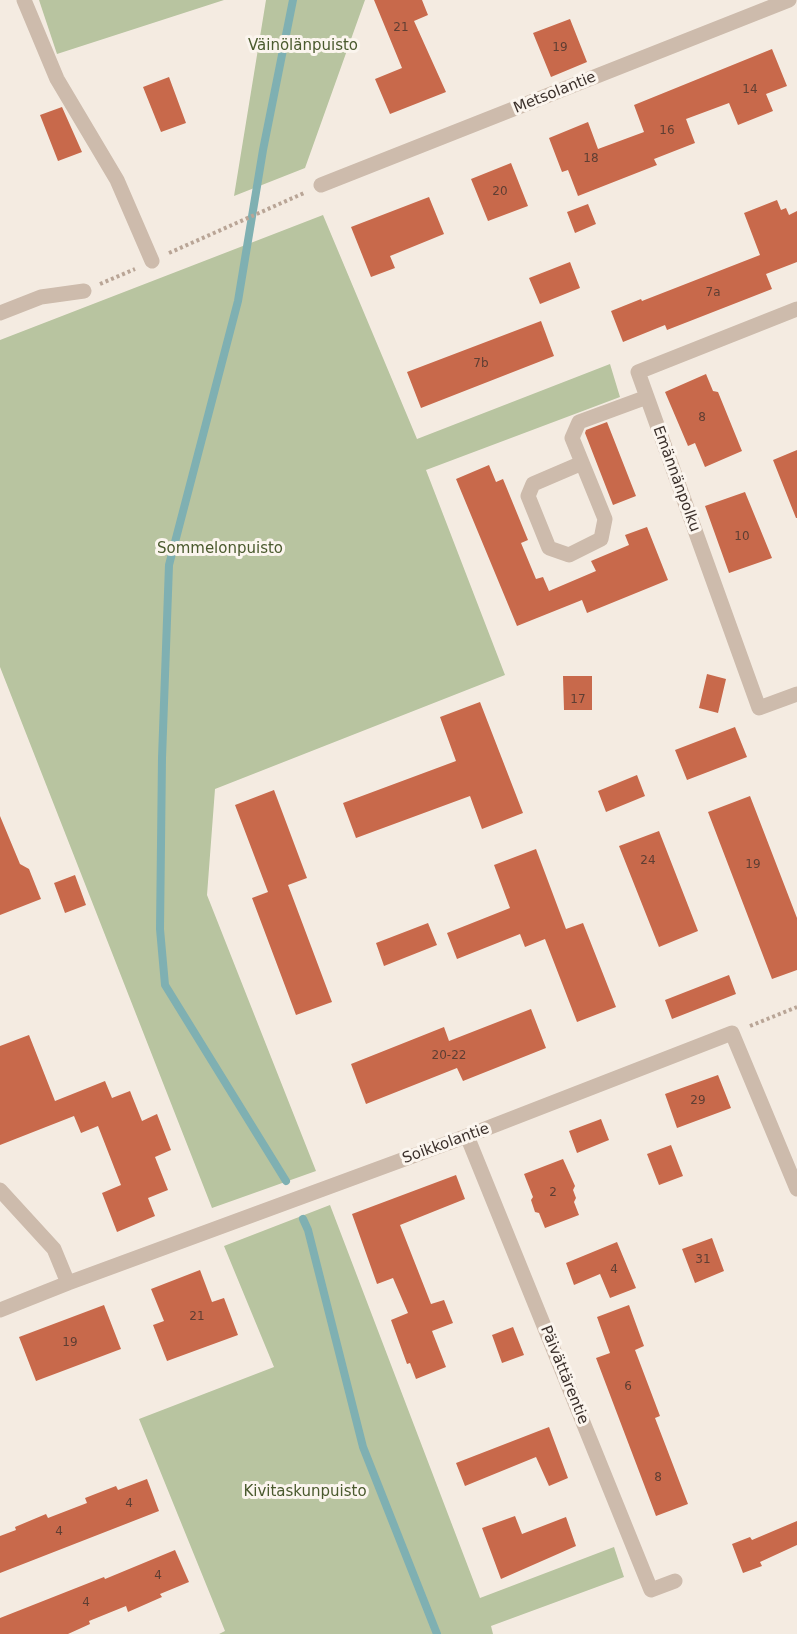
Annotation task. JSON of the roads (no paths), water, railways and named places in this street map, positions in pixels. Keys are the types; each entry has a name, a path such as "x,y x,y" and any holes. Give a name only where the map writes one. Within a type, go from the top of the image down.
{"street":[{"path":"24,0 57,79 117,180 152,261"},
{"name":"Metsolantie","path":"321,185 789,0"},
{"path":"0,313 41,297 84,291"},
{"name":"Emännänpolku","path":"797,309 638,372 759,708 797,694"},
{"path":"582,464 533,484 528,496 549,548 569,555 601,539 605,519 572,438 579,422 647,398"},
{"name":"Soikkolantie","path":"0,1310 467,1136 732,1033 797,1189"},
{"name":"Päivättärentie","path":"467,1136 651,1590 675,1581"},
{"path":"0,1190 54,1249 68,1283"}],"waterway":[{"path":"286,1181 165,985 160,929 162,758 169,565 238,301 263,150 293,0"},
{"path":"303,1219 308,1230 363,1447 437,1634"}],"park label":[{"name":"Väinölänpuisto","path":"303,46"},
{"name":"Sommelonpuisto","path":"220,549"},
{"name":"Kivitaskunpuisto","path":"305,1492"}]}
